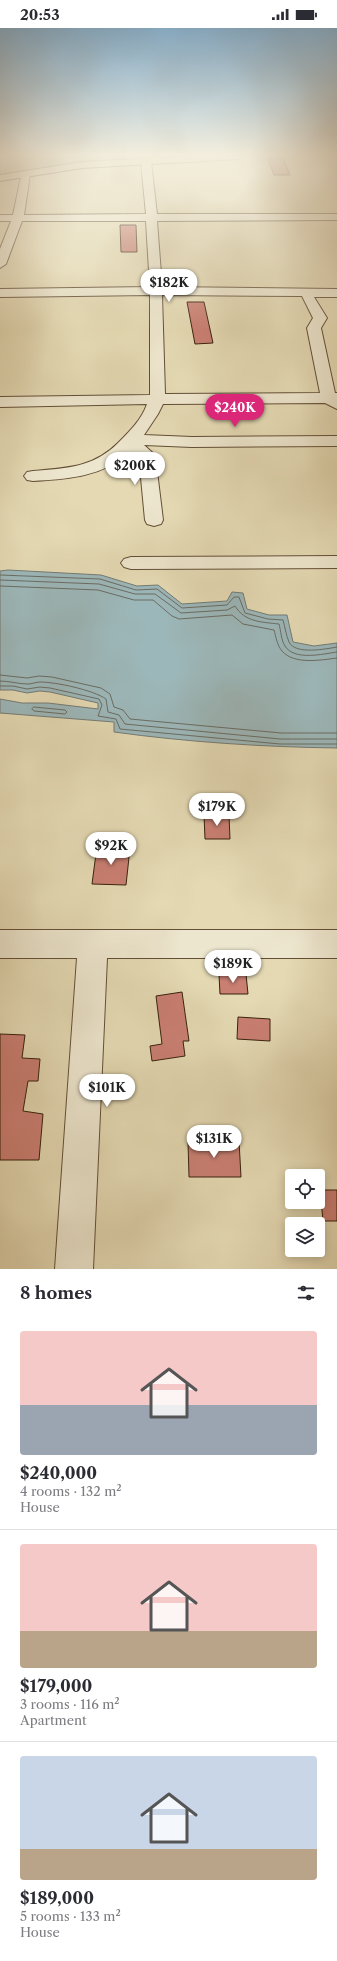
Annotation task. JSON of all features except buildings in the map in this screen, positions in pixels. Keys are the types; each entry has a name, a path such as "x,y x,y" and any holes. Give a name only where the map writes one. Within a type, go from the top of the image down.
{"street":[{"path":"0,264 19,214"},
{"path":"33,476 76,472 107,460 128,443 146,420 157,399 157,291 152,214"},
{"path":"0,218 337,218"},
{"path":"0,293 157,291 337,293"},
{"path":"306,293 320,318 314,328 324,383 334,400"},
{"path":"0,402 157,399 334,400"},
{"path":"128,443 337,442"},
{"path":"128,443 147,455 154,520"},
{"path":"131,563 337,562"},
{"path":"0,944 337,944"},
{"path":"74,1269 93,944"}],"water":[{"path":"8,570 101,575 137,586 158,585 182,604 227,601 232,592 243,593 247,609 269,615 287,615 293,642 314,646 337,643 337,748 253,745 169,739 114,732 114,722 0,713 0,699 22,703 48,703 98,709 98,703 50,692 40,691 27,693 13,690 0,690 0,571"}]}
